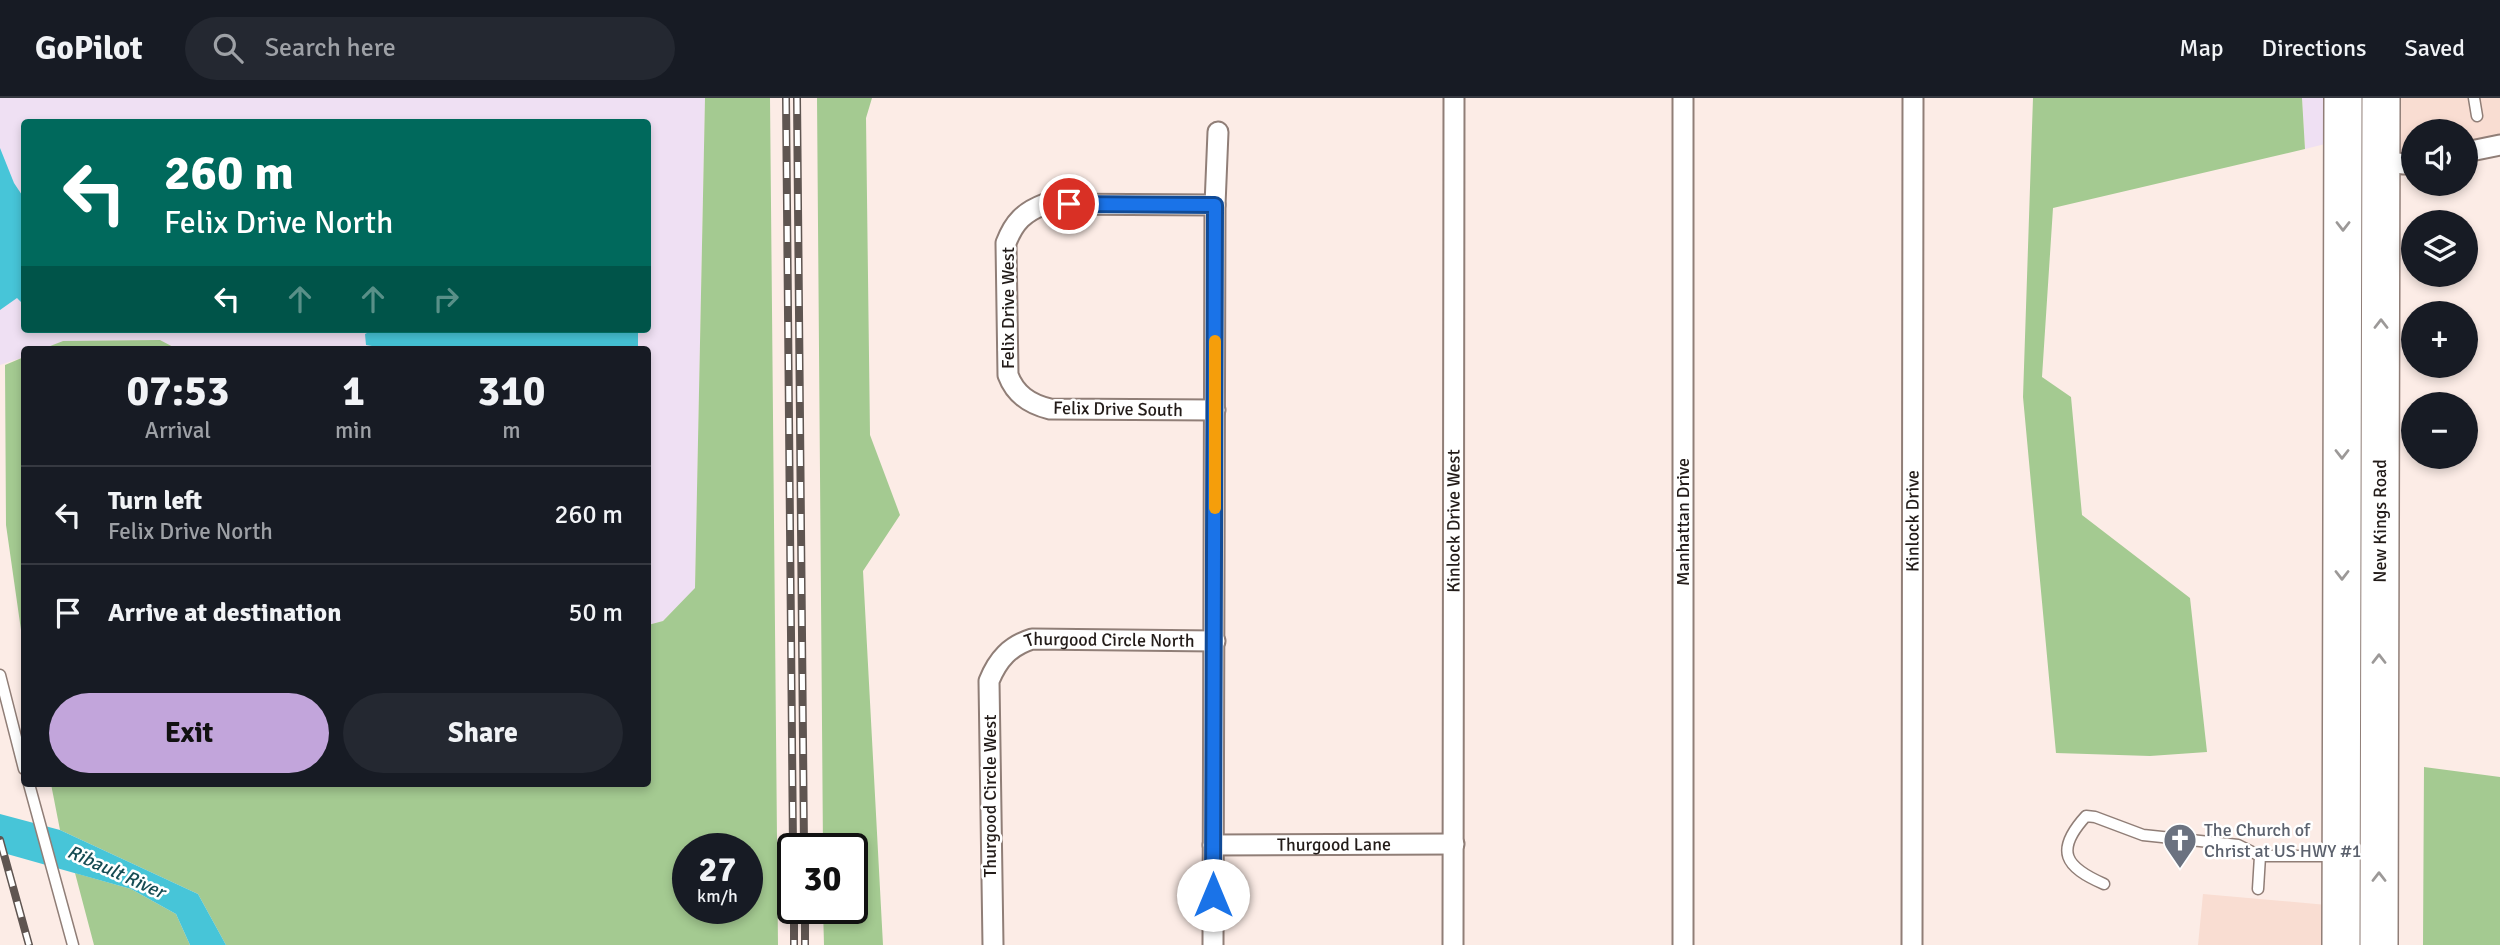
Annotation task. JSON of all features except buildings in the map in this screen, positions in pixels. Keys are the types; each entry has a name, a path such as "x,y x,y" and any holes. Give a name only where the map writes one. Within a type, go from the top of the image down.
{"highway":[{"name":"New Kings Road","path":"2343,98 2360,727 2379,945"},
{"name":"New Kings Road","path":"2341,945 2342,856 2360,727 2397,161 2381,98"}],"street":[{"name":"Kinlock Drive West","path":"1453,945 1454,98"},
{"name":"Manhattan Drive","path":"1683,98 1683,945"},
{"name":"Kinlock Drive","path":"1912,945 1913,98"},
{"path":"1213,945 1215,205 1218,132"},
{"path":"2478,150 2500,145"},
{"path":"2343,158 2397,161"},
{"name":"Felix Drive West","path":"1023,398 1007,375 1006,243 1012,227 1021,217 1031,209 1045,204 1215,205"},
{"name":"Felix Drive South","path":"1023,398 1036,406 1049,409 1215,410"},
{"name":"Thurgood Circle North","path":"1007,652 1032,639 1215,640"},
{"name":"Thurgood Circle West","path":"993,945 989,681 996,665 1007,652"},
{"name":"Thurgood Lane","path":"1213,845 1454,844"}],"lane":[{"path":"2474,98 2477,116"},
{"path":"0,675 21,757"},
{"path":"30,787 73,945"},
{"path":"2104,884 2076,870 2069,857 2069,837 2086,816 2143,835 2238,845 2260,856 2342,856"},
{"path":"2258,889 2260,856"}],"shaded area":[{"path":"0,98 705,98 695,589 663,621 651,624 651,346 171,346 160,340 63,341 50,346 21,346 21,358 0,365"},
{"path":"2302,98 2329,98 2329,143 2305,149"},
{"path":"2396,98 2500,98 2500,136 2478,141 2478,119 2401,119 2401,156 2395,157"},
{"path":"2203,894 2327,905 2327,945 2198,945"}],"green space":[{"path":"705,98 770,98 778,945 226,945 198,894 60,830 52,787 651,787 651,624 663,621 695,588"},
{"path":"817,98 872,98 866,118 870,435 900,515 863,571 883,945 824,945 823,924 868,924 868,833 823,833"},
{"path":"2033,98 2302,98 2305,149 2053,208 2042,377 2071,397 2082,515 2190,598 2207,752 2150,756 2056,753 2023,397"},
{"path":"160,340 171,346 50,346 63,341"},
{"path":"21,358 21,630 6,525 5,365"},
{"path":"2424,767 2500,777 2500,945 2423,945"},
{"path":"75,873 131,889 176,914 190,945 94,945"}],"water":[{"path":"0,148 21,194 21,302 17,298 0,310"},
{"path":"638,333 638,346 372,346 366,345 365,334"},
{"name":"Ribault River","path":"0,814 60,830 198,894 226,945 190,945 176,914 131,889 0,852"}],"railway":[{"path":"786,98 793,833"},
{"path":"797,98 804,833"},
{"path":"0,840 29,945"},
{"path":"794,924 794,945"},
{"path":"805,924 805,945"}],"slow traffic":[{"path":"1215,341 1215,508"}],"place":[{"name":"The Church of Christ at US HWY #1","path":"2180,870"}],"route":[{"path":"1069,204 1215,205 1213,895"}]}
